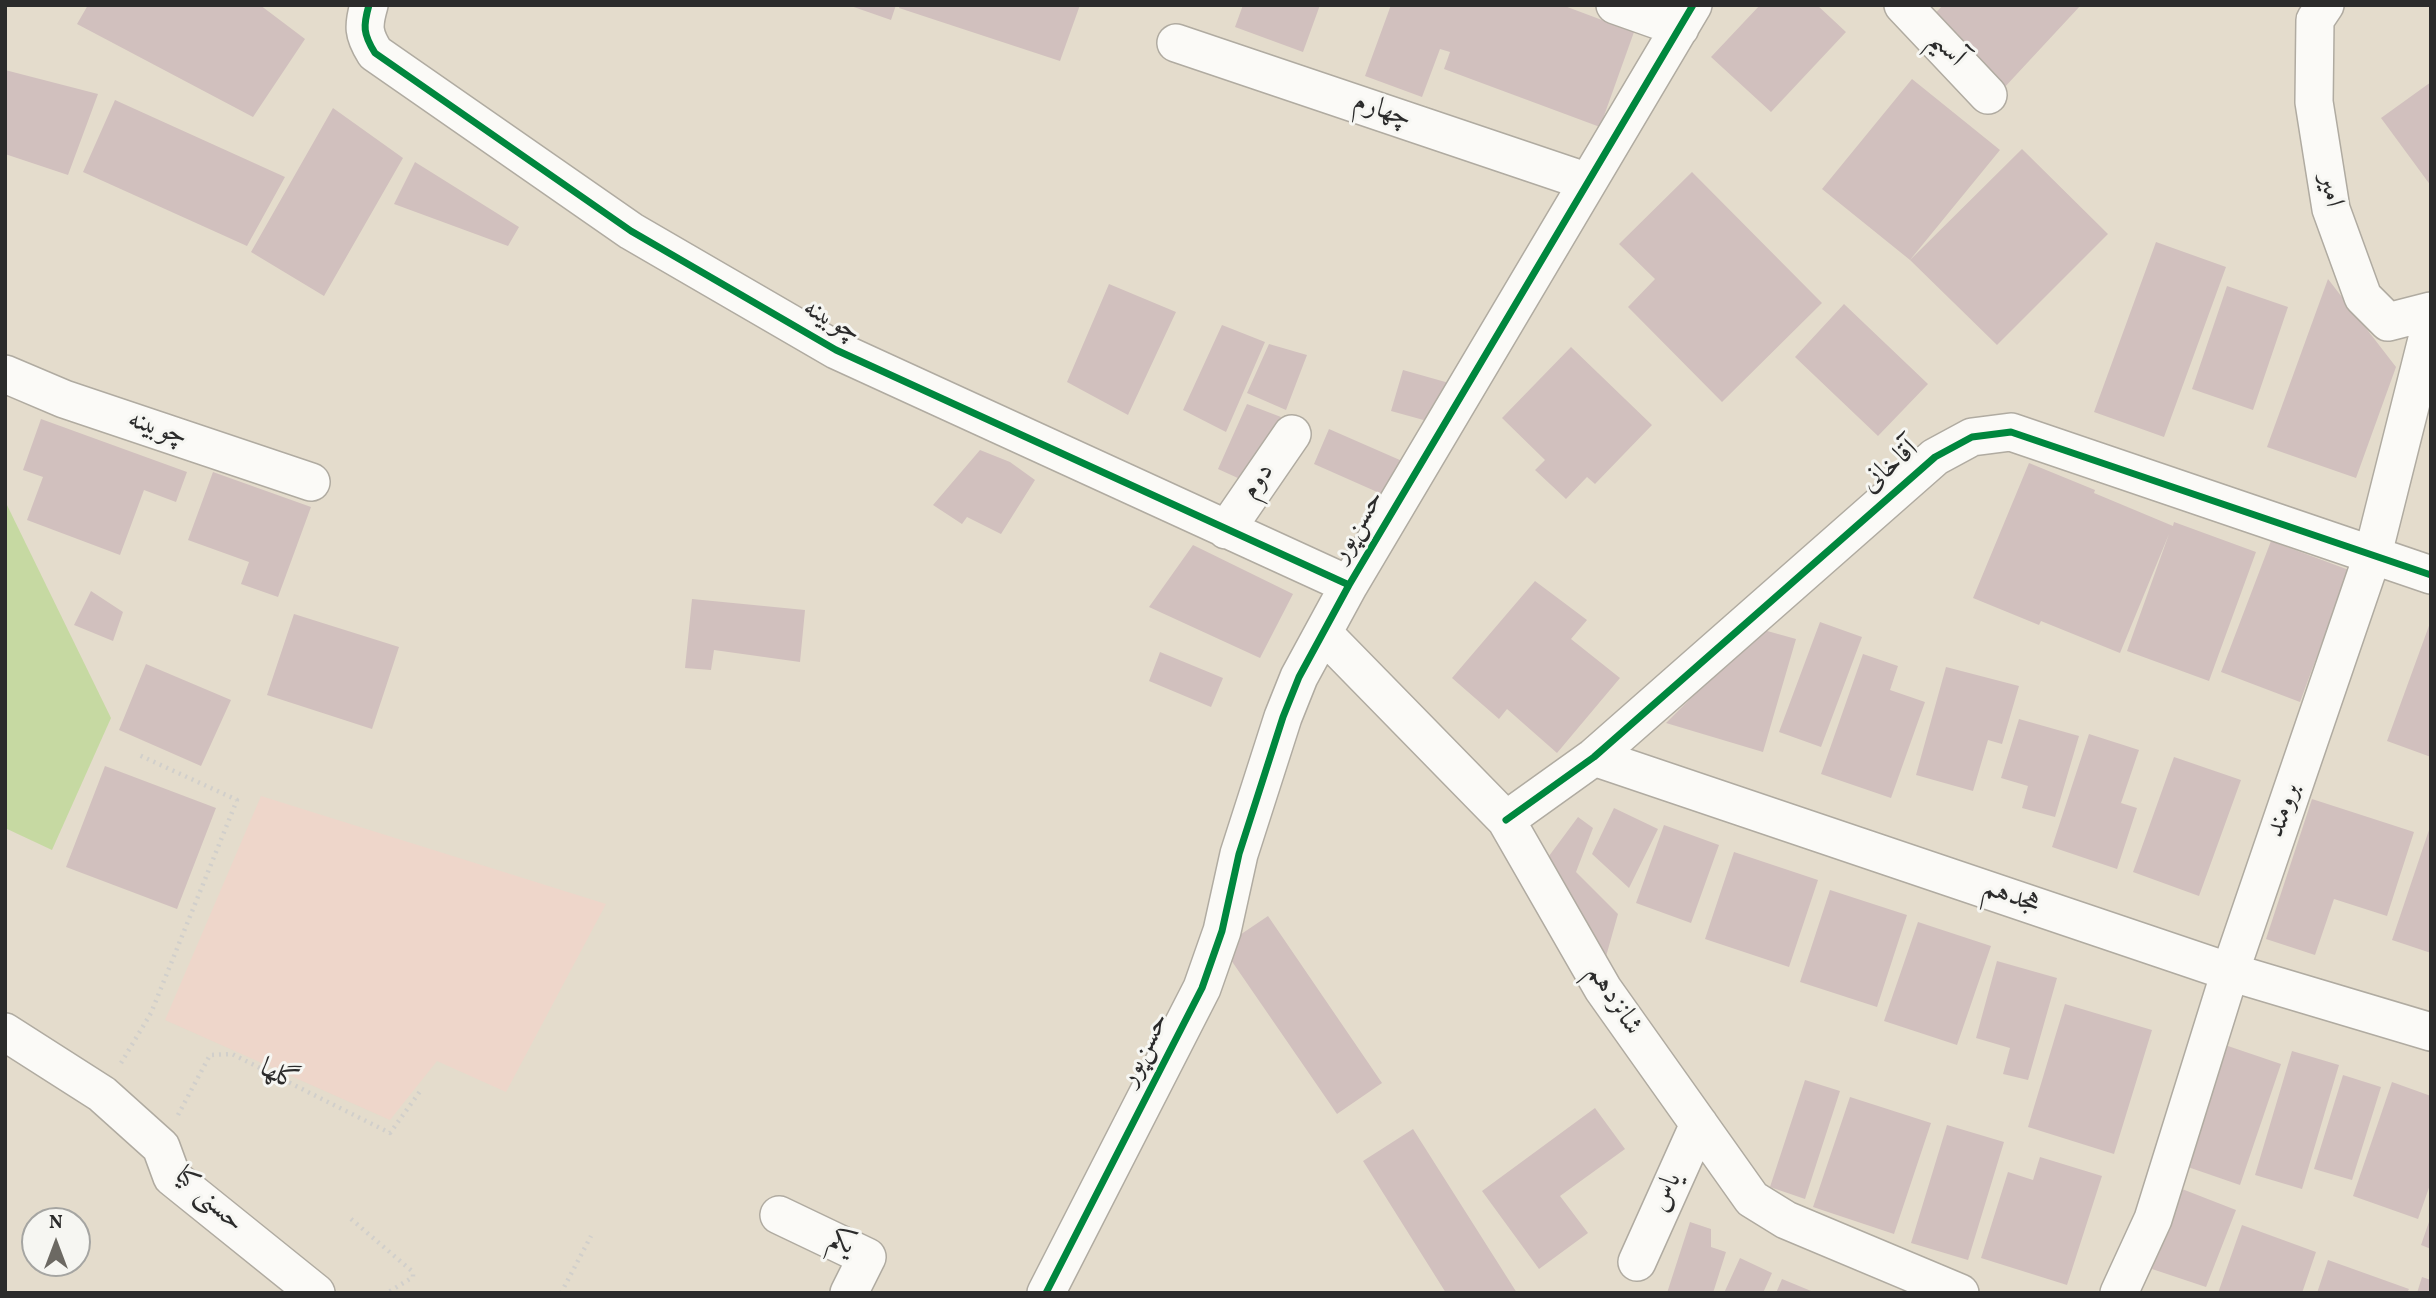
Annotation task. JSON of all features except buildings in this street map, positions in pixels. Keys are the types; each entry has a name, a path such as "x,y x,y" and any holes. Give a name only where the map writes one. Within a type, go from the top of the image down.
{"street":[{"name":"چوبینه","path":"369,5 365,20 365,37 375,53 631,231 836,351 1349,585"},
{"path":"1615,5 1686,17"},
{"name":"آسیم","path":"1903,5 1988,95"},
{"name":"امیر","path":"2325,5 2315,20 2314,102 2331,209 2363,297 2388,322 2431,311"},
{"name":"حسن‌پور","path":"1046,1293 1202,988 1222,931 1239,854 1283,717 1299,677 1349,585 1686,17"},
{"name":"چهارم","path":"1175,43 1588,182"},
{"name":"برومند","path":"2119,1293 2154,1219 2230,972 2373,554 2431,323"},
{"name":"چوبینه","path":"5,374 64,399 311,482"},
{"name":"آقاخانی","path":"1506,820 1594,757 1935,457 1972,437 2011,432 2431,575"},
{"name":"دوم","path":"1226,530 1292,434"},
{"name":"شانزدهم","path":"1324,634 1506,820 1603,989 1752,1199 1786,1220 1960,1293"},
{"name":"هجدهم","path":"1594,757 2230,972 2431,1032"},
{"name":"حسنی کیا","path":"5,1032 102,1094 162,1147 172,1177 316,1293"},
{"name":"یاس","path":"1637,1262 1699,1124"},
{"name":"یکم","path":"779,1215 867,1257 849,1293"}],"path":[{"path":"102,1094 151,1013 237,800 139,755"},
{"path":"351,1219 414,1272 414,1277 387,1293"},
{"path":"561,1293 591,1236"}],"shaded area":[{"path":"261,796 606,904 506,1092 437,1061 390,1120 165,1020"}],"green space":[{"path":"5,501 111,718 52,850 5,828"}],"cycle path":[{"path":"369,5 365,30 375,53 631,231 836,350 1349,585"},
{"path":"1046,1293 1202,988 1222,931 1239,854 1283,717 1299,677 1349,585 1693,5"},
{"path":"1506,820 1594,757 1935,457 1972,437 2011,432 2431,575"}]}
